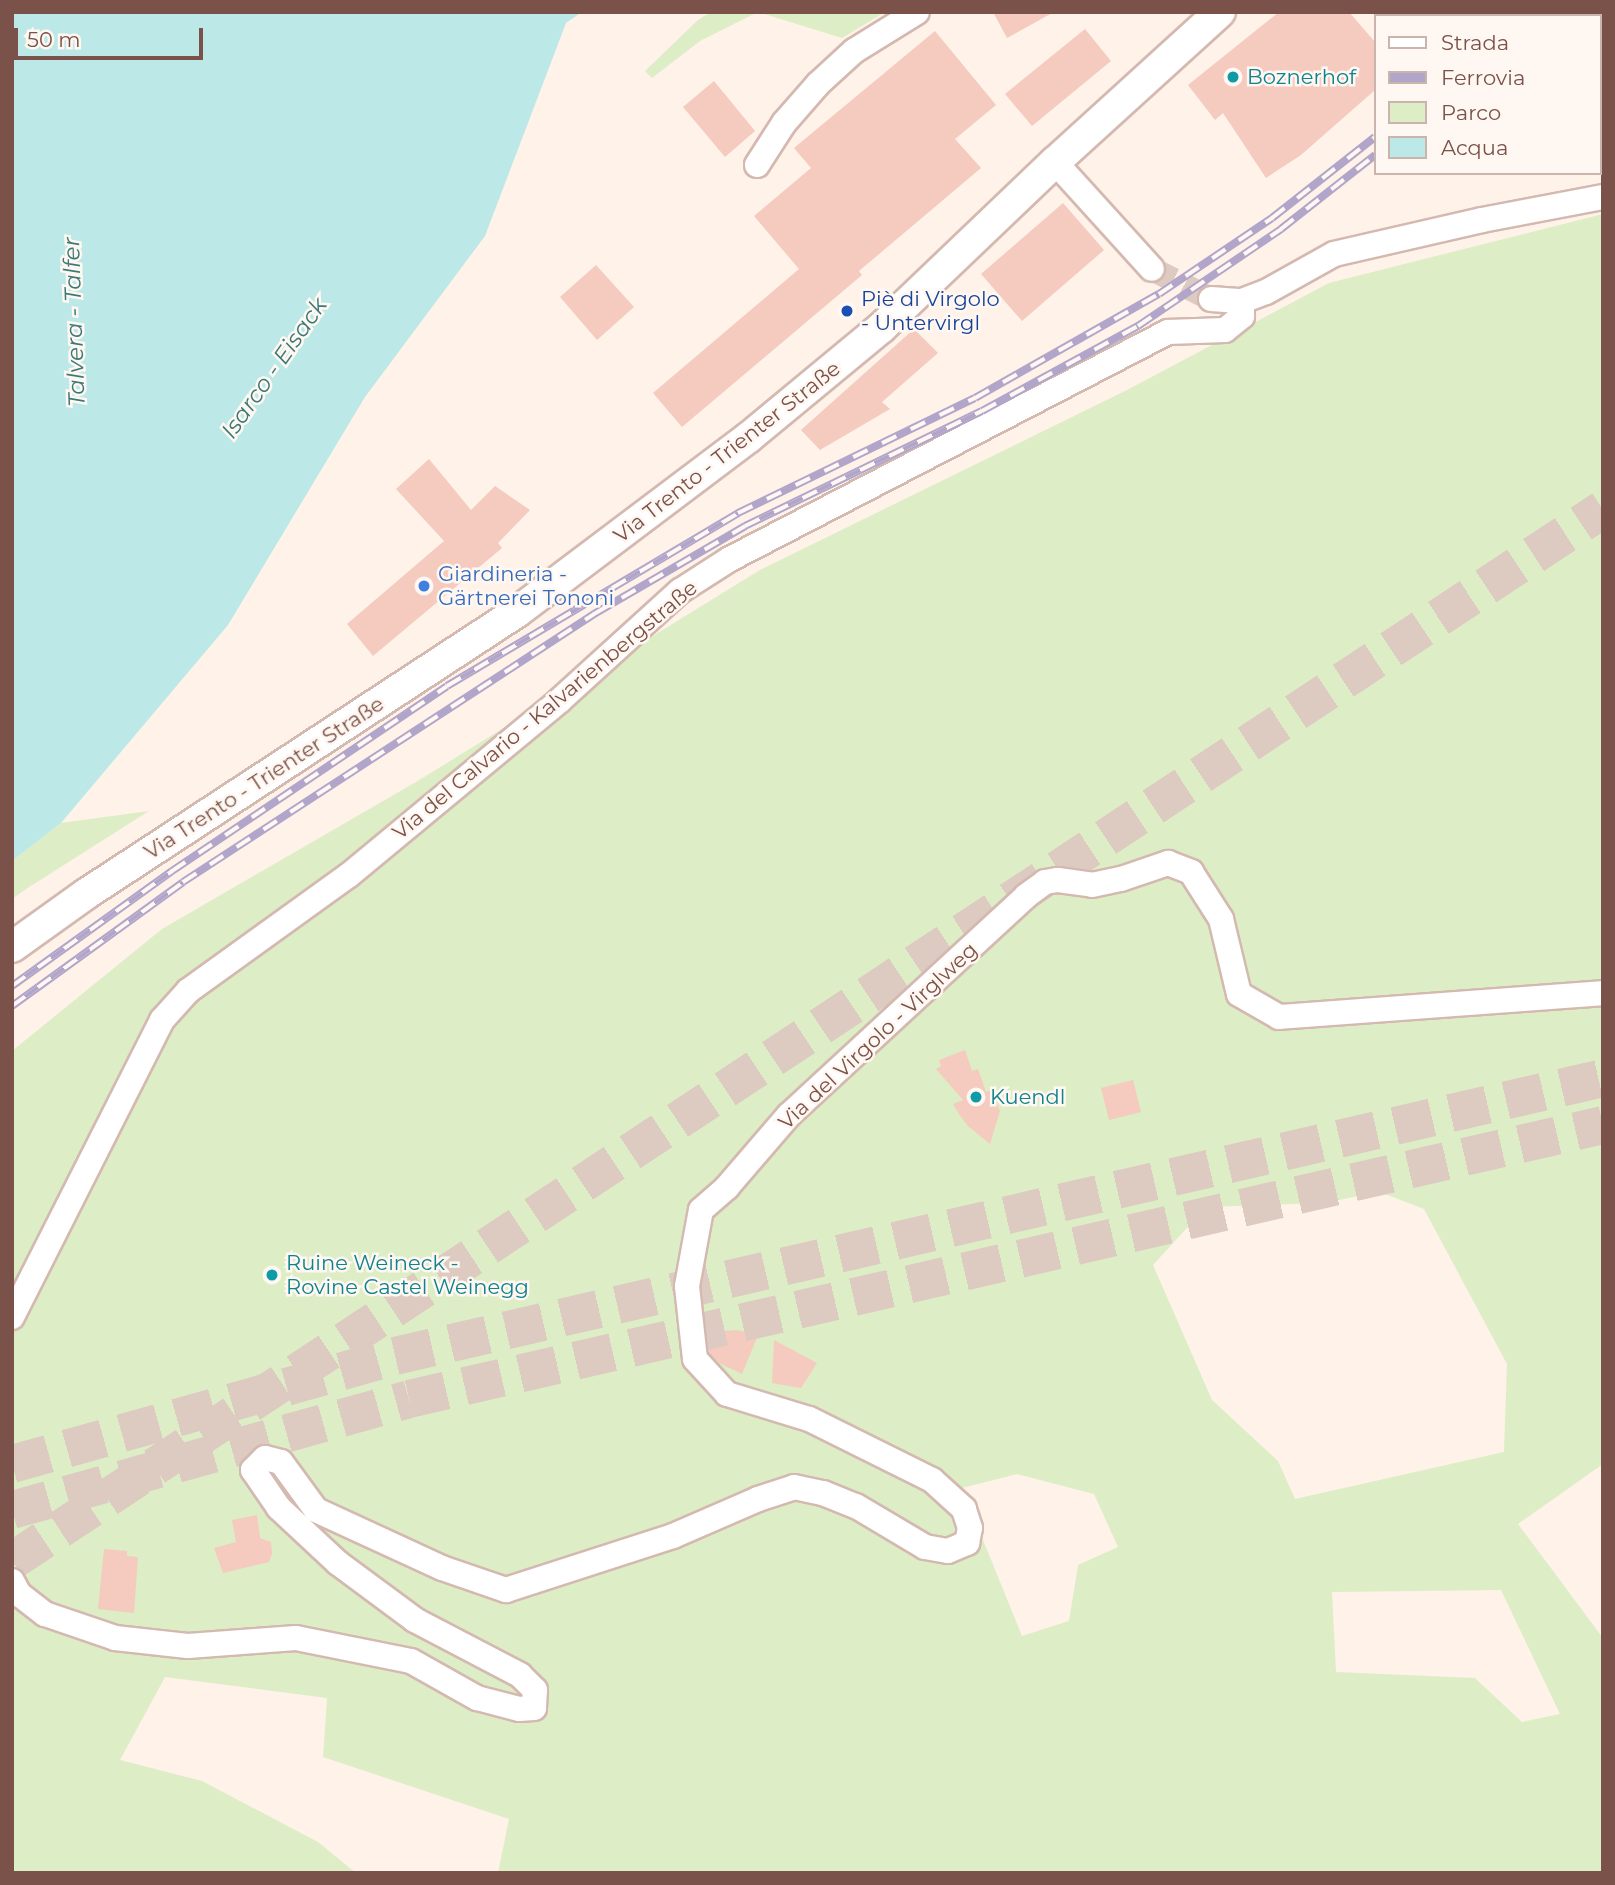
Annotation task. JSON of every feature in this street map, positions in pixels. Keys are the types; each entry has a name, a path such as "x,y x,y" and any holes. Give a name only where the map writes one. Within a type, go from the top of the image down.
{"street":[{"path":"757,165 784,123 818,84 854,51 916,12"},
{"name":"Via Trento - Trienter Straße","path":"12,947 98,887 517,612 611,544 748,438 881,328 1055,162 1220,12"},
{"path":"1055,162 1152,269"},
{"path":"1212,299 1242,301 1266,292 1334,254 1482,220 1603,197"},
{"name":"Via del Calvario - Kalvarienbergstraße","path":"12,1317 162,1020 188,991 349,875 559,701 680,591 730,559 1168,332 1226,330 1242,316 1242,301"},
{"name":"Via del Virgolo - Virglweg","path":"12,1581 19,1594 45,1614 115,1638 188,1646 296,1639 411,1661 477,1698 519,1709 534,1708 535,1690 520,1675 415,1620 338,1563 279,1508 253,1470 265,1458 281,1462 316,1510 442,1568 506,1590 673,1536 758,1499 794,1487 823,1493 856,1506 925,1547 948,1551 967,1544 970,1528 964,1509 932,1480 809,1419 727,1394 695,1359 687,1286 701,1210 727,1187 789,1115 1026,896 1045,882 1058,880 1092,884 1121,879 1168,863 1191,872 1221,919 1240,994 1279,1017 1603,993"}],"green space":[{"path":"711,12 758,12 700,41 652,78 645,71 698,20"},
{"path":"758,12 885,12 842,38"},
{"path":"1603,214 1603,1464 1518,1524 1603,1638 1603,1873 498,1873 509,1819 323,1757 327,1698 165,1677 120,1760 202,1781 318,1842 356,1873 12,1873 12,1051 162,929 416,782 760,570 1127,390 1329,283","holes":["1380,1192 1424,1209 1507,1364 1504,1452 1295,1499 1278,1461 1212,1400 1153,1265 1206,1207 1323,1203","1017,1474 1094,1494 1118,1547 1078,1565 1069,1621 1022,1636 962,1488","1501,1590 1560,1714 1522,1722 1475,1678 1336,1672 1332,1592"]},
{"path":"149,811 12,899 12,861 61,823"}],"water":[{"path":"12,12 582,12 566,23 485,236 365,397 228,625 61,823 12,861"}],"building":[{"path":"993,12 1054,12 1007,38"},
{"path":"1279,12 1349,12 1374,41 1374,91 1301,155 1266,178 1223,113 1215,120 1188,85"},
{"path":"1085,29 1111,61 1032,126 1005,94"},
{"path":"935,31 996,105 955,139 981,168 859,271 862,275 682,427 653,393 799,269 754,216 811,168 794,148"},
{"path":"714,81 755,131 725,157 683,107"},
{"path":"1063,203 1104,250 1022,321 981,274"},
{"path":"596,265 634,307 597,340 560,297"},
{"path":"914,329 938,353 882,402 890,409 820,450 801,430"},
{"name":"Giardineria - Gärtnerei Tononi","path":"429,459 471,510 495,486 530,510 498,543 502,548 373,656 347,624 444,541 396,489"},
{"name":"Kuendl","path":"965,1050 972,1071 978,1069 986,1092 992,1090 1000,1111 990,1144 968,1126 959,1114 953,1104 963,1100 936,1069 941,1066 939,1060"},
{"path":"1133,1080 1141,1112 1109,1120 1101,1088"},
{"path":"737,1330 758,1335 742,1374 719,1363 709,1353 709,1332"},
{"path":"774,1340 817,1363 801,1388 772,1383"},
{"path":"257,1515 260,1538 271,1542 272,1554 269,1562 223,1573 214,1548 236,1542 232,1520"},
{"path":"104,1549 127,1551 127,1556 138,1557 134,1613 98,1609"}],"tunnel":[{"path":"1152,269 1211,299"},
{"path":"12,1561 1603,509"},
{"path":"12,1464 395,1356 1603,1078"},
{"path":"12,1510 409,1399 1603,1125"}],"railway":[{"path":"12,986 172,871 447,686 738,513 975,398 1159,294 1272,218 1374,138"},
{"path":"12,1006 183,882 594,614 745,526 982,411 1138,326 1281,229 1374,156"}],"place":[{"name":"Boznerhof","path":"1233,77"},
{"name":"Piè di Virgolo - Untervirgl","path":"847,311"},
{"name":"Giardineria - Gärtnerei Tononi","path":"424,586"},
{"name":"Kuendl","path":"976,1097"},
{"name":"Ruine Weineck - Rovine Castel Weinegg","path":"272,1275"}],"water label":[{"name":"Talvera - Talfer","path":"74,322"},
{"name":"Isarco - Eisack","path":"274,368"}]}
